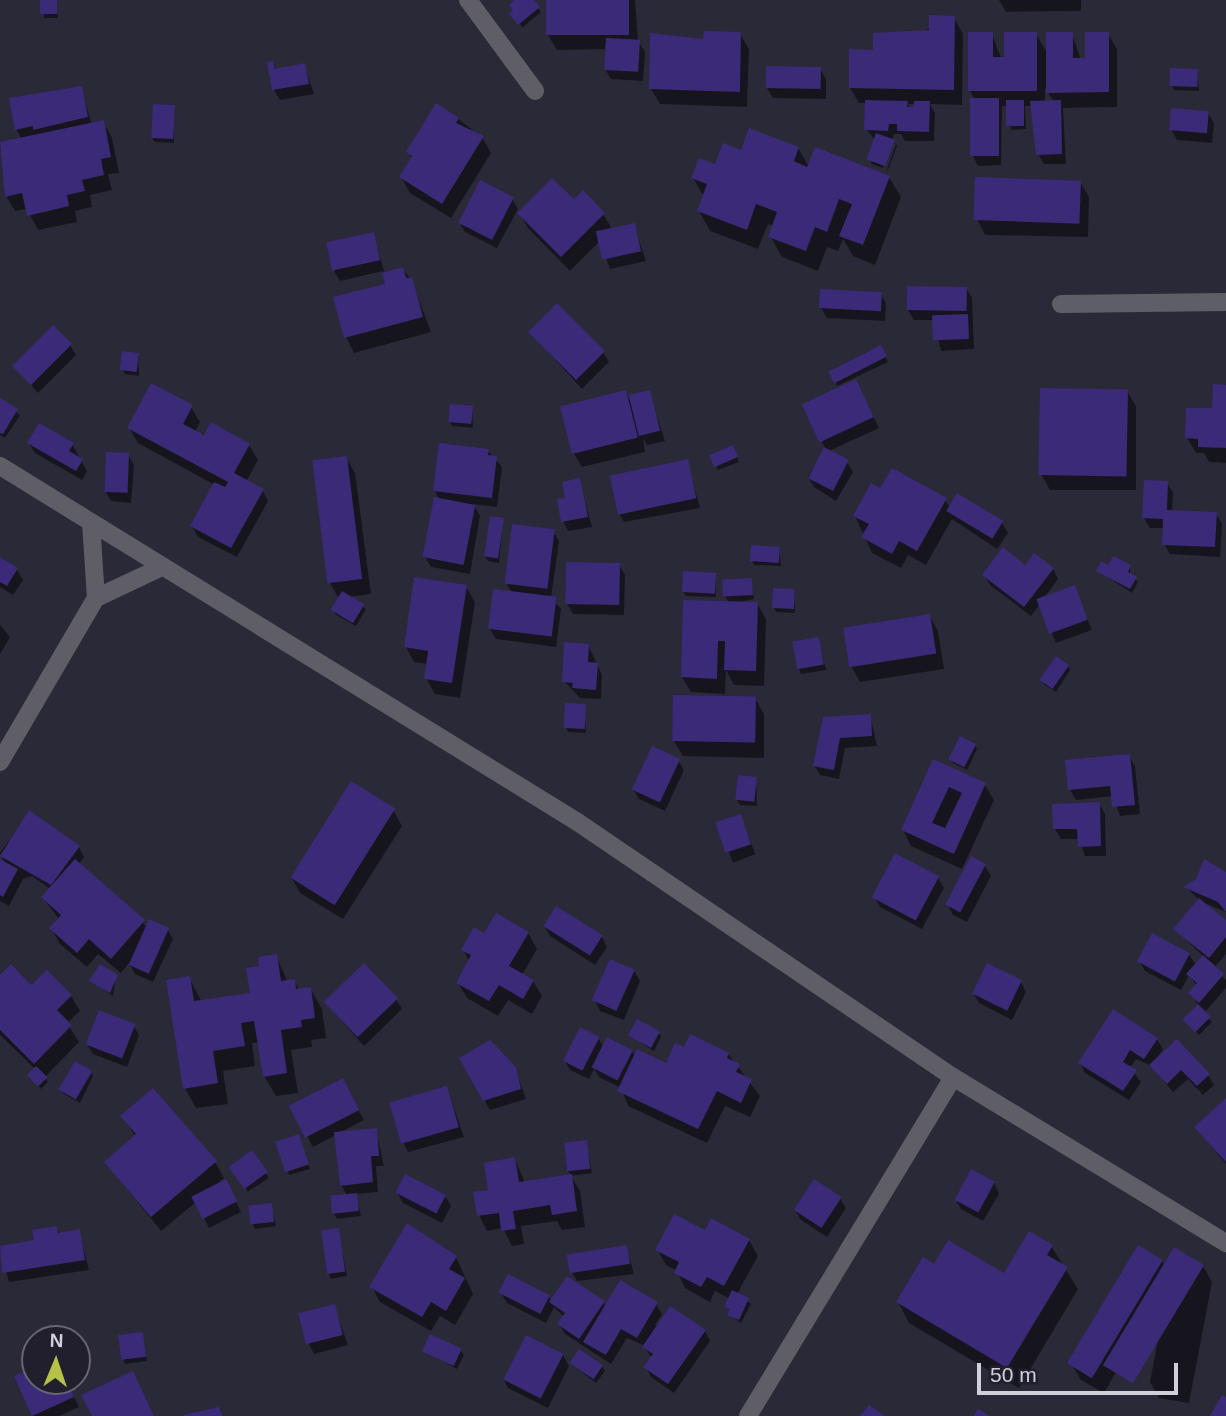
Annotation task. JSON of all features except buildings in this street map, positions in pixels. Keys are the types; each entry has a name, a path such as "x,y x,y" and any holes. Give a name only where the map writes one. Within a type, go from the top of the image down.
{"street":[{"path":"468,0 535,91"},
{"path":"1061,304 1226,302"},
{"path":"0,466 576,821 953,1076 1226,1242"},
{"path":"0,762 96,598 91,523"},
{"path":"96,598 162,567"},
{"path":"748,1416 953,1076"}]}
